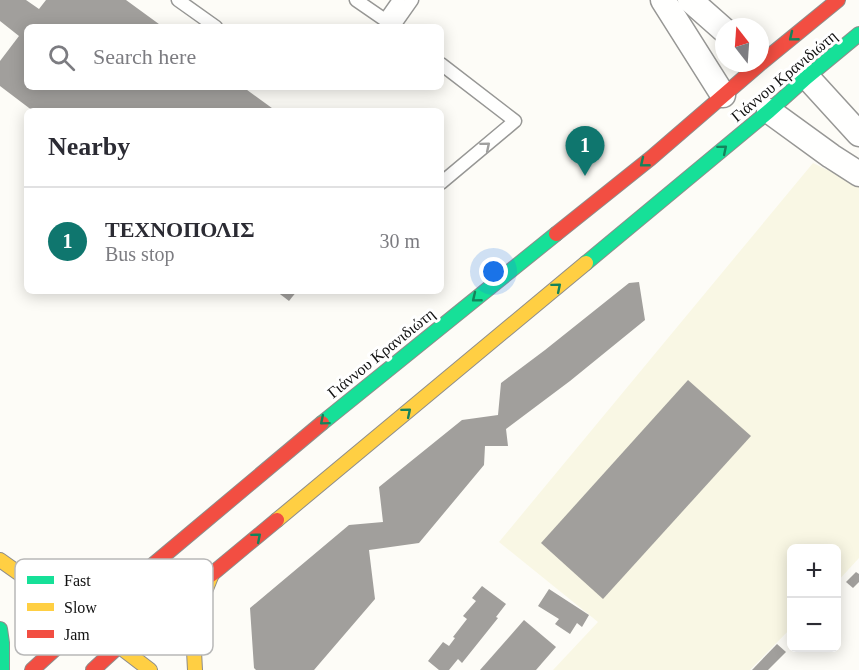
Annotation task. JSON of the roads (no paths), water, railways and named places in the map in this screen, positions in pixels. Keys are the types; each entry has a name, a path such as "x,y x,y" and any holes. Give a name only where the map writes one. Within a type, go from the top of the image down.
{"street":[{"path":"663,0 723,95"},
{"path":"690,0 715,22"},
{"name":"Γιάννου Κρανιδιώτη","path":"769,56 838,0"},
{"name":"Γιάννου Κρανιδιώτη","path":"213,573 859,34"},
{"name":"Γιάννου Κρανιδιώτη","path":"160,559 342,406 651,158 750,72"},
{"path":"807,77 859,134"},
{"path":"769,111 859,174"},
{"path":"0,560 15,571"},
{"path":"0,629 2,670"},
{"name":"Γιάννου Κρανιδιώτη","path":"32,670 49,655"},
{"name":"Γιάννου Κρανιδιώτη","path":"93,670 109,655"},
{"path":"131,655 150,670"},
{"path":"194,655 195,670"}],"lane":[{"path":"178,0 212,24"},
{"path":"356,0 385,20 399,0"},
{"path":"395,24 412,0"},
{"path":"444,66 515,121 444,180"}],"place":[{"name":"ΤΕΧΝΟΠΟΛΙΣ","path":"585,176"}]}
